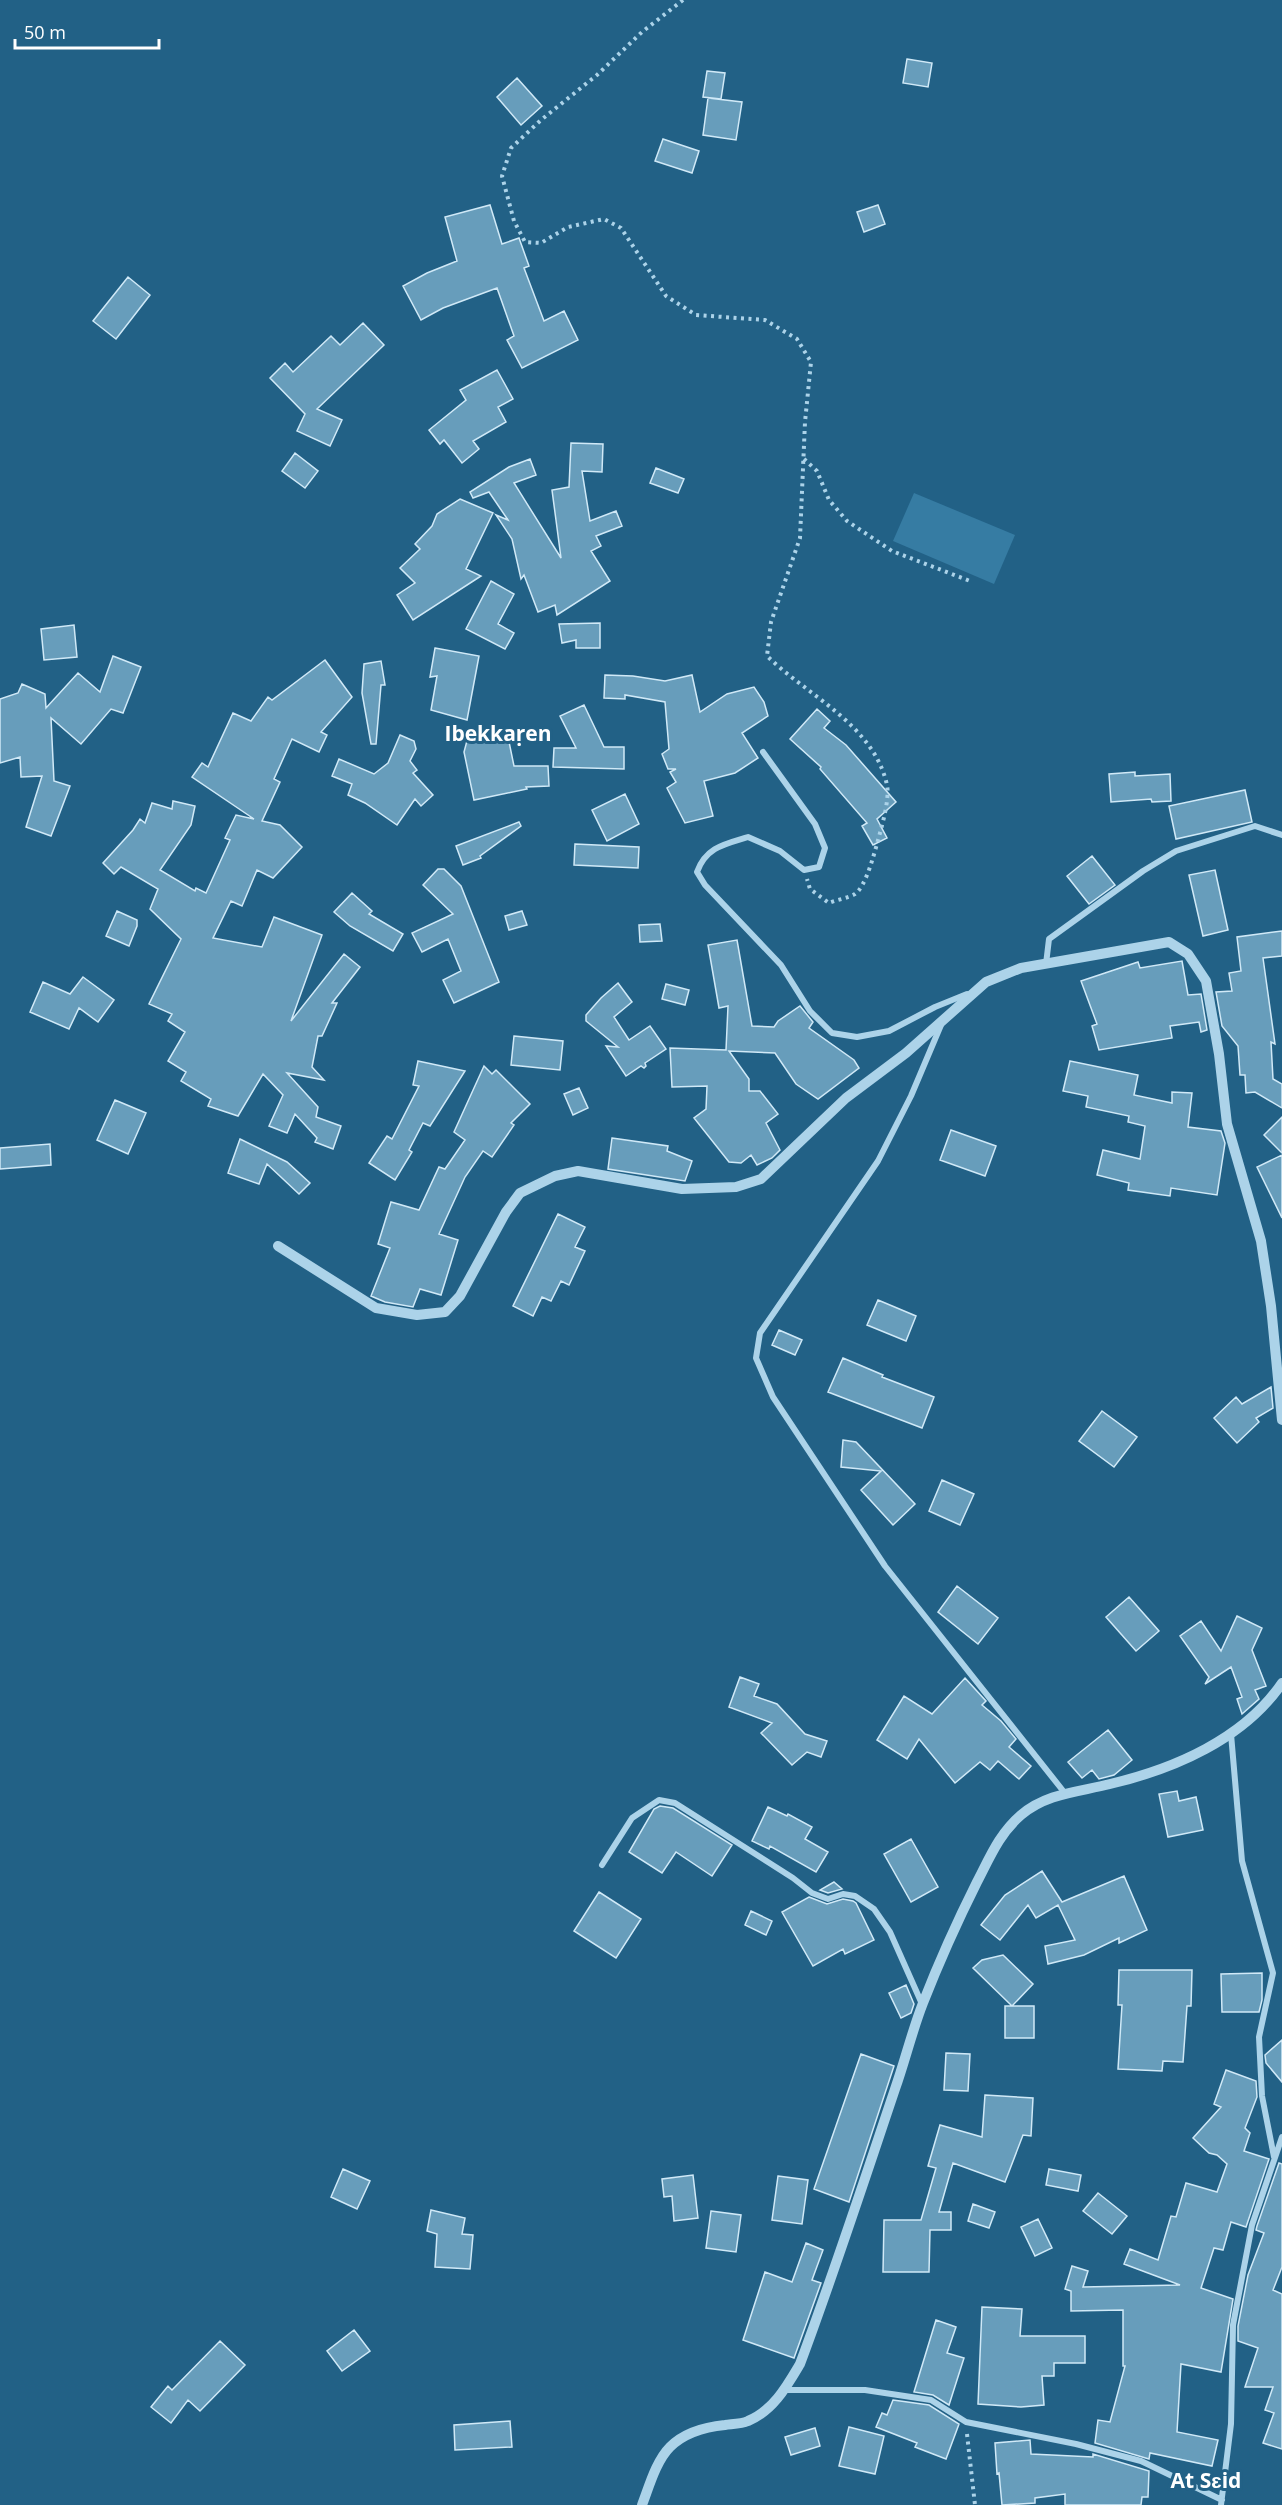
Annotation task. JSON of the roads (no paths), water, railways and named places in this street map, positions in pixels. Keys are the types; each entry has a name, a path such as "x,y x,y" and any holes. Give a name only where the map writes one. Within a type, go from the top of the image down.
{"street":[{"path":"763,752 815,824 825,848 819,867 804,870 780,851 748,837 719,846 702,858 697,872 705,885 781,965 810,1011 832,1033 857,1037 889,1031 935,1007 976,991"},
{"path":"1046,963 1049,939 1143,871 1176,851 1255,826 1282,835"},
{"path":"278,1246 376,1308 417,1315 445,1312 460,1296 506,1212 520,1193 555,1176 578,1171 682,1190 736,1187 761,1179 846,1098 906,1053 986,982 1021,968 1169,942 1188,954 1206,981 1219,1054 1227,1124 1261,1241 1271,1306 1282,1420"},
{"path":"943,1020 911,1096 878,1161 760,1333 756,1358 773,1397 885,1566 1064,1792"},
{"path":"642,2505 657,2469 669,2448 686,2434 710,2426 747,2422 766,2411 784,2390 800,2364 922,2004 960,1916 1001,1834 1023,1814 1044,1800 1064,1792 1137,1778 1182,1760 1231,1734 1254,1716 1282,1683"},
{"path":"1231,1734 1242,1861 1273,1973 1259,2037 1262,2096 1274,2157"},
{"path":"602,1865 632,1818 658,1800 675,1803 793,1878 812,1893 828,1899 843,1894 855,1896 874,1909 890,1932 922,2004"},
{"path":"784,2390 865,2390 931,2400 966,2422 1076,2445 1141,2462 1222,2503 1231,2424 1233,2325 1252,2225 1282,2137"}],"district":[{"name":"Ibekkaṛen","path":"498,733"},
{"name":"At Sɛid","path":"1206,2480"}]}
